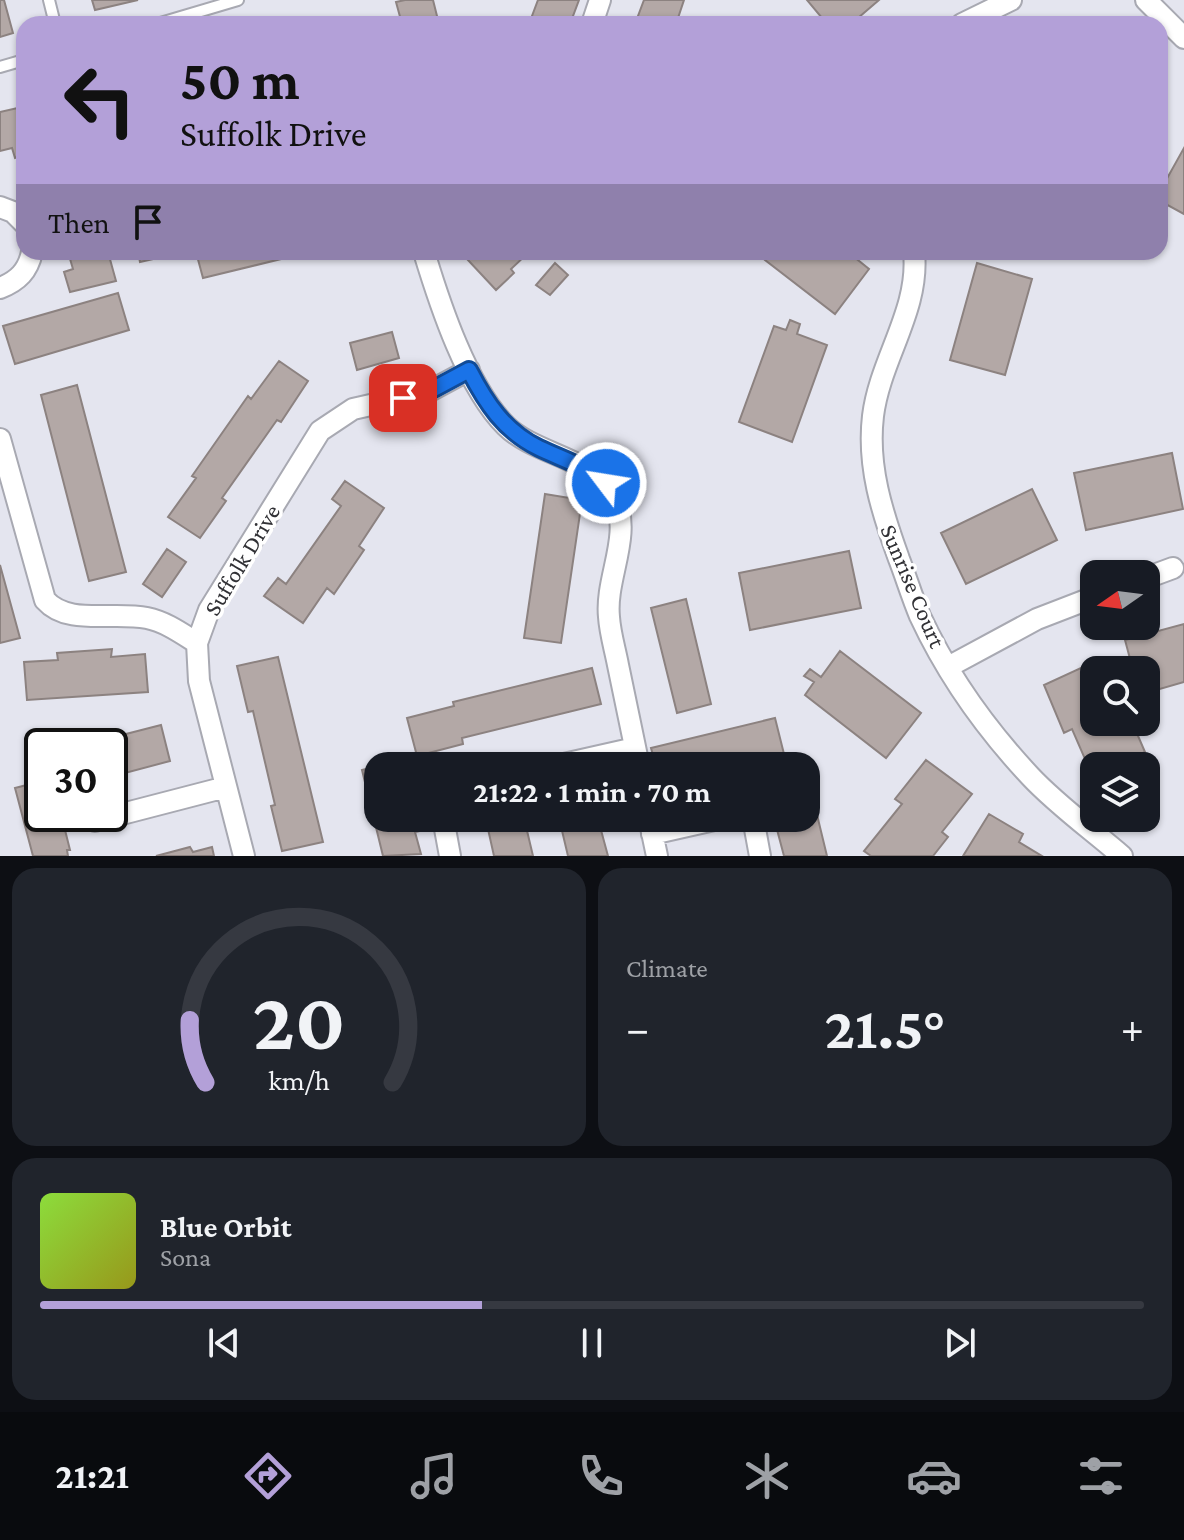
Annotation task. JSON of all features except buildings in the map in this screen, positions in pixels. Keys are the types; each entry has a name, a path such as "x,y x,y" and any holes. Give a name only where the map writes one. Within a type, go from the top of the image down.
{"street":[{"path":"978,16 1011,0"},
{"path":"1146,0 1162,16"},
{"path":"1168,22 1184,38"},
{"path":"0,288 14,282 26,270 29,260"},
{"path":"426,260 469,370 485,402 508,428 535,447 592,472 606,483 616,498 621,527 608,615 636,752"},
{"name":"Sunrise Court","path":"914,260 910,302 882,376 873,415 872,463 882,513 920,616 963,693 1031,777 1122,856"},
{"name":"Suffolk Drive","path":"244,856 199,681 197,643 209,610 320,431 353,409 428,392 469,370"},
{"path":"0,439 45,600 55,611 68,616 119,614 150,619 174,628 197,643"},
{"path":"1160,573 1173,568"},
{"path":"948,667 1037,619 1080,602"},
{"path":"128,812 226,787"},
{"path":"446,832 450,856"},
{"path":"652,832 657,856"},
{"path":"756,832 760,856"}],"lane":[{"path":"184,16 238,0"}],"route":[{"path":"403,398 428,392 469,370 485,402 508,428 535,447 592,472 606,483"}]}
